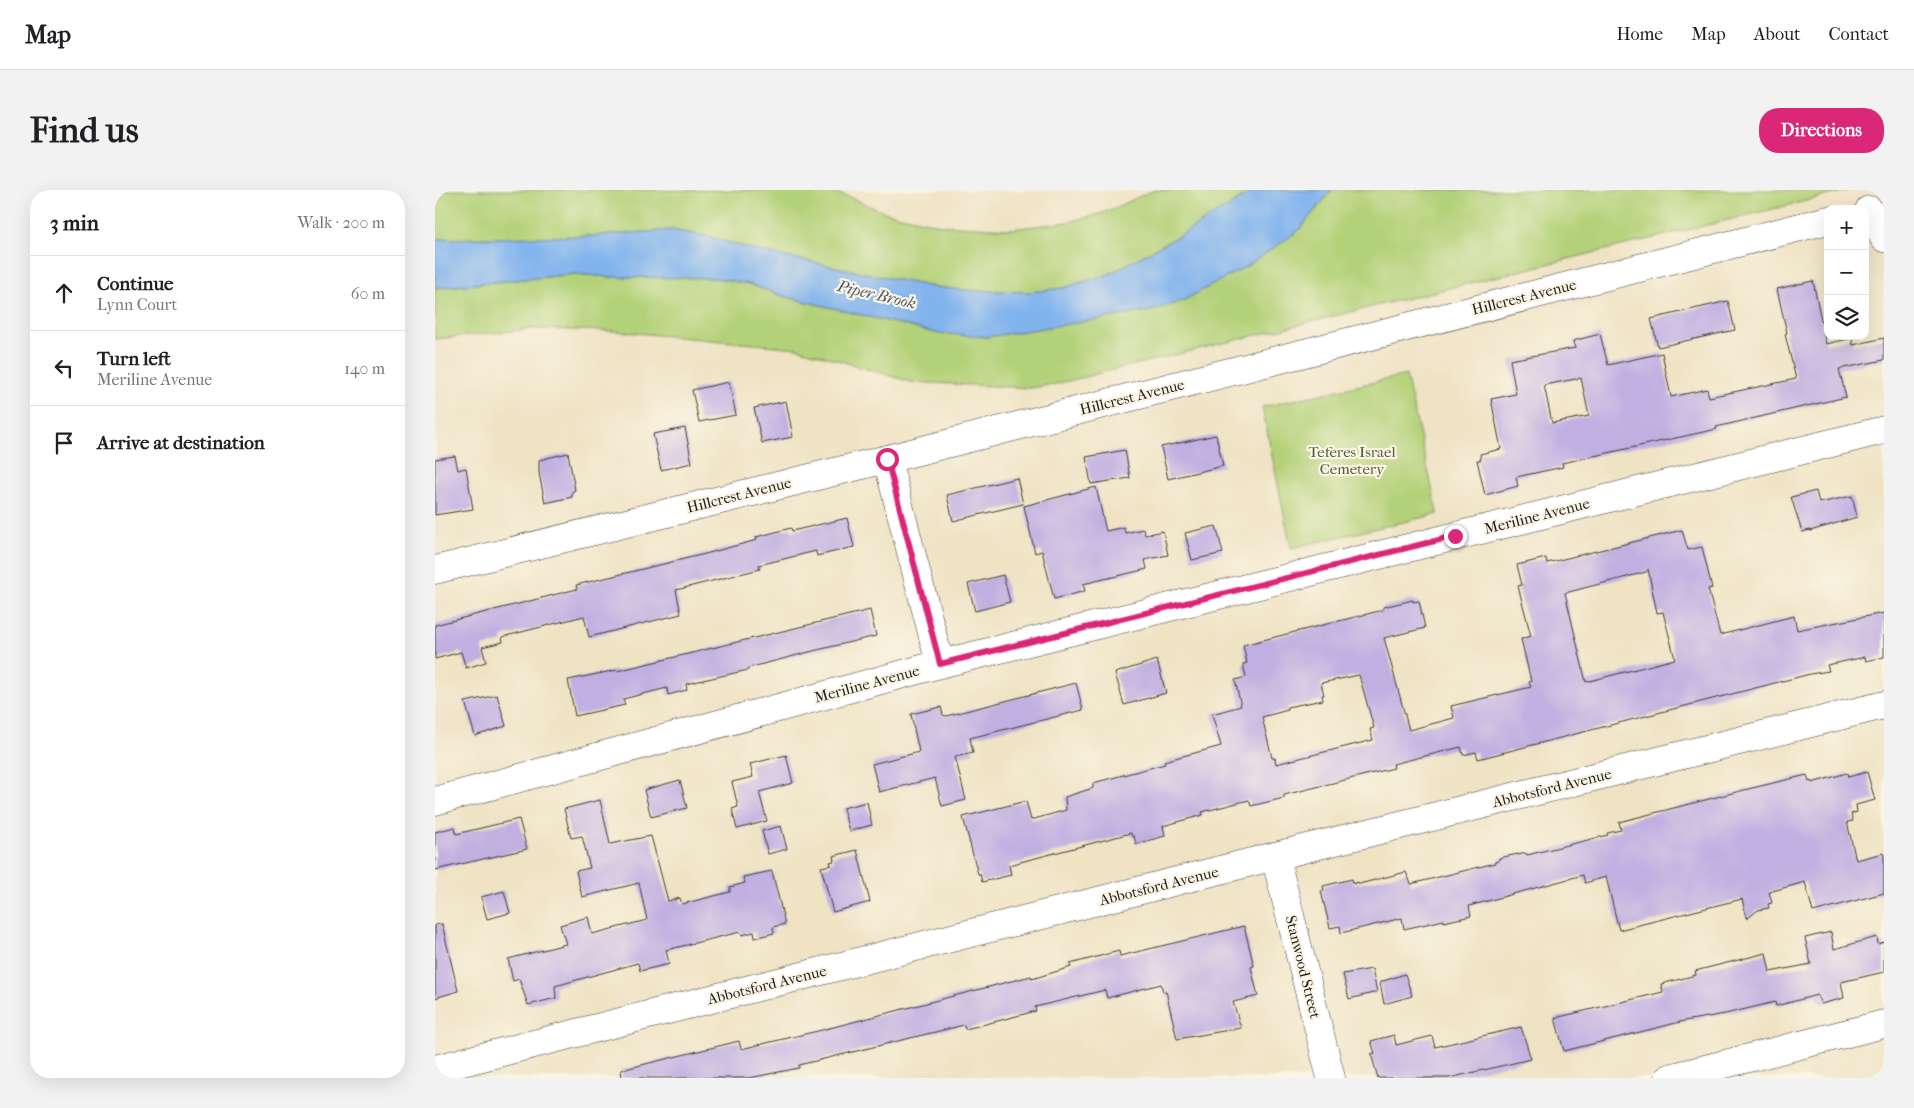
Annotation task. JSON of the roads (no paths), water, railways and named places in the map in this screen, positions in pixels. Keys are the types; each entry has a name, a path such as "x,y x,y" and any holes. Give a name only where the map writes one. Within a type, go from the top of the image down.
{"street":[{"path":"1873,209 1884,238"},
{"name":"Hillcrest Avenue","path":"435,570 887,459 1824,221"},
{"name":"Meriline Avenue","path":"435,801 940,664 1884,430"},
{"path":"887,459 940,664"},
{"name":"Abbotsford Avenue","path":"435,1070 1275,856 1884,705"},
{"name":"Stanwood Street","path":"1275,856 1331,1078"},
{"path":"1669,1078 1884,1024"}],"water":[{"name":"Piper Brook","path":"1255,190 1332,190 1297,232 1247,266 1183,301 1151,311 987,337 936,333 783,296 749,284 715,278 610,277 575,274 435,288 435,239 590,236 672,230 707,236 758,251 928,286 962,290 1029,292 1063,288 1109,274 1184,233"}],"park label":[{"name":"Teferes Israel Cemetery","path":"1352,460"}]}
